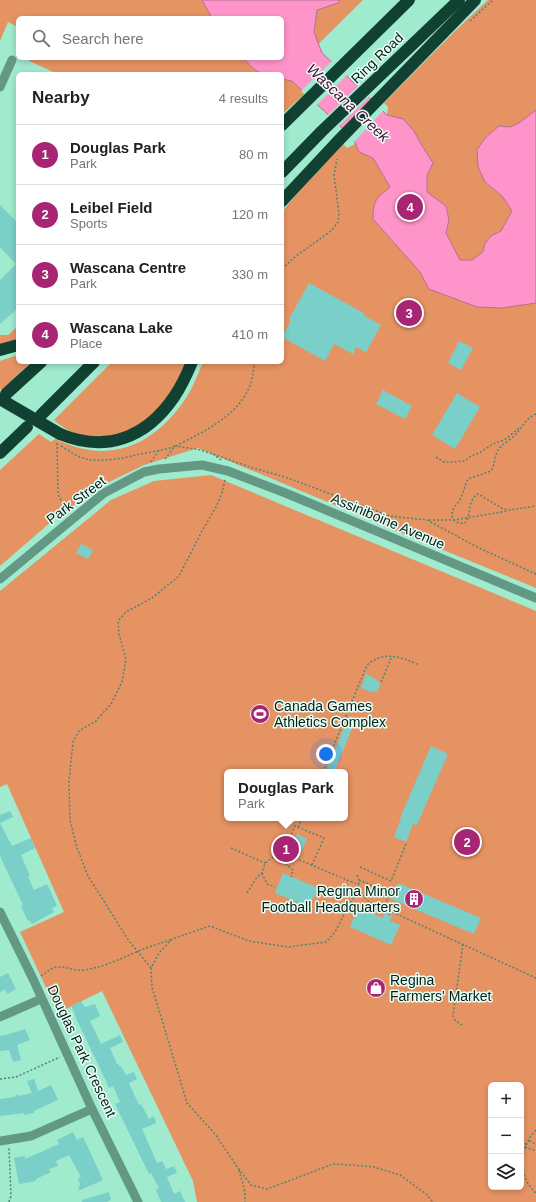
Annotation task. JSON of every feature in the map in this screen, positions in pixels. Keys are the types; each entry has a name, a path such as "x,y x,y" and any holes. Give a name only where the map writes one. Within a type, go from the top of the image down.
{"highway":[{"name":"Ring Road","path":"284,123 409,0"},
{"name":"Ring Road","path":"284,170 322,131 459,0"},
{"path":"284,199 475,0"},
{"path":"0,350 16,346"},
{"path":"39,364 3,397 56,439 70,438 98,443 123,439 134,434 155,420 175,396 191,364"},
{"path":"41,415 92,364"},
{"path":"0,453 27,428"}],"street":[{"path":"0,87 12,60"},
{"name":"Park Street","path":"0,579 104,493 144,472 159,469 202,466 228,471"},
{"name":"Assiniboine Avenue","path":"228,471 288,494 536,598"},
{"name":"Douglas Park Crescent","path":"0,912 34,981 92,1109 138,1202"},
{"path":"0,1017 42,999"},
{"path":"4,1141 31,1136 92,1109"}],"path":[{"path":"284,267 296,256 331,231 338,222 339,214 334,175 337,157"},
{"path":"56,439 76,455 92,460 116,459 175,446 219,422 236,408 247,392 253,378 254,364"},
{"path":"436,457 444,462 465,461 471,456 506,438 536,414"},
{"path":"510,510 504,509 477,494 472,500 468,520 465,523 457,523 452,516 453,508 461,499 468,479 491,471 494,466 498,450 514,436 524,423"},
{"path":"56,439 58,494 70,520"},
{"path":"159,469 167,455 175,446"},
{"path":"175,446 201,450 253,468 286,476 390,516 427,520 454,520 536,506"},
{"path":"151,968 129,941 88,876 77,848 70,820 69,781 73,742 79,731 96,721 111,704 122,682 126,659 119,634 118,621 126,612 152,598 179,576 216,507 228,471"},
{"path":"427,520 477,547 536,574"},
{"path":"324,769 367,665 390,655 419,665"},
{"path":"381,682 392,656"},
{"path":"298,828 301,821"},
{"path":"291,877 293,870 284,862 283,853 295,826 324,838 312,865"},
{"path":"360,867 391,880 406,844"},
{"path":"230,848 265,863"},
{"path":"247,893 257,877 262,873 265,863 279,852 358,885"},
{"path":"262,873 267,884 275,887"},
{"path":"34,981 51,968 60,966 74,970 83,970 118,961 137,952 210,926 249,941 288,947 326,942 335,932 357,888 359,880 357,875"},
{"path":"359,880 393,894"},
{"path":"357,888 368,902 391,911 536,978"},
{"path":"383,908 390,893"},
{"path":"389,915 391,911"},
{"path":"172,939 159,953 151,968 152,986 187,1103 215,1134 238,1168 251,1184 267,1189 333,1164 374,1167 400,1175 426,1194 433,1202"},
{"path":"463,944 452,1015 454,1020 463,1025"},
{"path":"0,1079 16,1077 67,1054"},
{"path":"536,1130 525,1146 522,1157 526,1181 536,1193"},
{"path":"4,1141 11,1196 9,1202"},
{"path":"528,1141 536,1144"},
{"path":"525,1146 536,1151"},
{"path":"238,1168 245,1192 245,1202"}],"shaded area":[{"path":"0,0 363,0 284,78 284,72 54,72 29,60 284,60 284,16 16,16 16,26 8,22 0,41"},
{"path":"488,0 536,0 536,588 198,448 144,465 109,482 59,515 0,566 0,470 39,434 51,442 55,439 72,446 90,450 105,451 120,449 146,439 168,421 189,394 202,364 284,364 284,210 343,144 347,148 355,144 387,115 388,107 384,103"},
{"path":"284,79 292,81 306,93 284,112"},
{"path":"16,328 16,339 7,344 0,345 0,335 8,335"},
{"path":"16,356 16,364 29,364 3,390 0,389 0,361"},
{"path":"110,364 185,364 175,387 165,403 148,420 130,431 110,437 89,437 71,432 54,420"},
{"path":"211,475 536,611 536,1202 197,1202 193,1181 102,991 58,1013 20,932 64,912 7,784 0,787 0,591 111,500 154,481"}],"water":[{"name":"Wascana Creek","path":"202,0 340,0 338,3 317,10 314,32 322,53 387,115 403,119 414,131 433,163 427,175 427,192 446,206 449,220 446,233 460,260 472,260 483,252 485,243 491,236 501,231 512,211 503,197 485,182 478,167 477,150 485,138 499,126 510,127 519,123 536,110 536,303 501,308 477,307 429,289 420,272 373,219 376,200 390,187 373,158 359,152 353,138 292,81 284,79 284,72 256,71 245,60 284,60 284,16 211,16"}],"pier":[{"path":"333,60 348,74 316,106 301,91"},
{"path":"359,85 370,96 338,127 327,116"},
{"path":"372,98 384,110 353,143 341,129"}],"building":[{"path":"0,205 16,221 16,264 0,247"},
{"path":"16,264 16,310 0,324 0,280"},
{"path":"309,283 364,313 363,315 381,325 366,352 356,347 353,354 334,344 325,361 284,338 284,333 291,320 289,319"},
{"path":"459,341 473,348 461,370 448,363"},
{"path":"383,390 412,406 405,419 376,404"},
{"path":"457,393 480,407 455,449 432,435"},
{"path":"81,544 93,550 88,559 76,553"},
{"path":"366,674 381,683 377,692 371,692 361,688"},
{"path":"349,716 356,719 335,769 327,769"},
{"path":"431,746 448,754 417,825 413,824 406,842 394,837 400,818"},
{"path":"10,811 13,817 0,823 0,815"},
{"path":"0,823 12,846 31,838 35,848 21,855 30,876 28,876 34,890 47,884 57,906 52,908 54,912 32,924 29,920 28,921 21,906 23,905 0,856"},
{"path":"297,834 307,839 300,855 290,850"},
{"path":"283,873 318,888 309,907 275,893"},
{"path":"398,883 481,918 474,934 391,899"},
{"path":"358,908 383,918 385,913 392,916 390,921 400,925 391,945 350,927"},
{"path":"8,973 16,989 7,994 5,989 0,992 0,977"},
{"path":"81,1001 85,1007 95,1004 100,1016 90,1021 101,1044 120,1035 123,1042 110,1048 117,1064 120,1067 121,1066 126,1075 134,1072 137,1079 129,1083 139,1105 141,1104 149,1119 154,1116 156,1123 142,1129 157,1163 162,1161 166,1169 174,1166 177,1173 167,1177 174,1194 180,1191 185,1202 161,1202 156,1190 159,1188 151,1173 149,1174 115,1104 120,1102 113,1086 109,1088 74,1014 71,1006"},
{"path":"25,1029 30,1040 17,1045 21,1060 13,1062 9,1050 0,1051 0,1036"},
{"path":"34,1079 38,1091 51,1085 58,1100 34,1111 34,1113 0,1116 0,1099 14,1097 17,1094 19,1096 32,1093 27,1081"},
{"path":"73,1132 77,1140 83,1137 103,1180 78,1191 80,1184 78,1179 81,1177 69,1155 56,1161 58,1166 49,1169 51,1172 36,1179 36,1181 19,1184 14,1158 25,1156 25,1159 59,1144 57,1140"},
{"path":"109,1192 111,1200 106,1202 82,1202 82,1200"}],"place":[{"name":"Wascana Lake","path":"410,207"},
{"name":"Wascana Centre","path":"409,313"},
{"name":"Canada Games Athletics Complex","path":"260,714"},
{"name":"Leibel Field","path":"467,842"},
{"name":"Douglas Park","path":"286,849"},
{"name":"Regina Minor Football Headquarters","path":"414,899"},
{"name":"Regina Farmers' Market","path":"376,988"}]}
